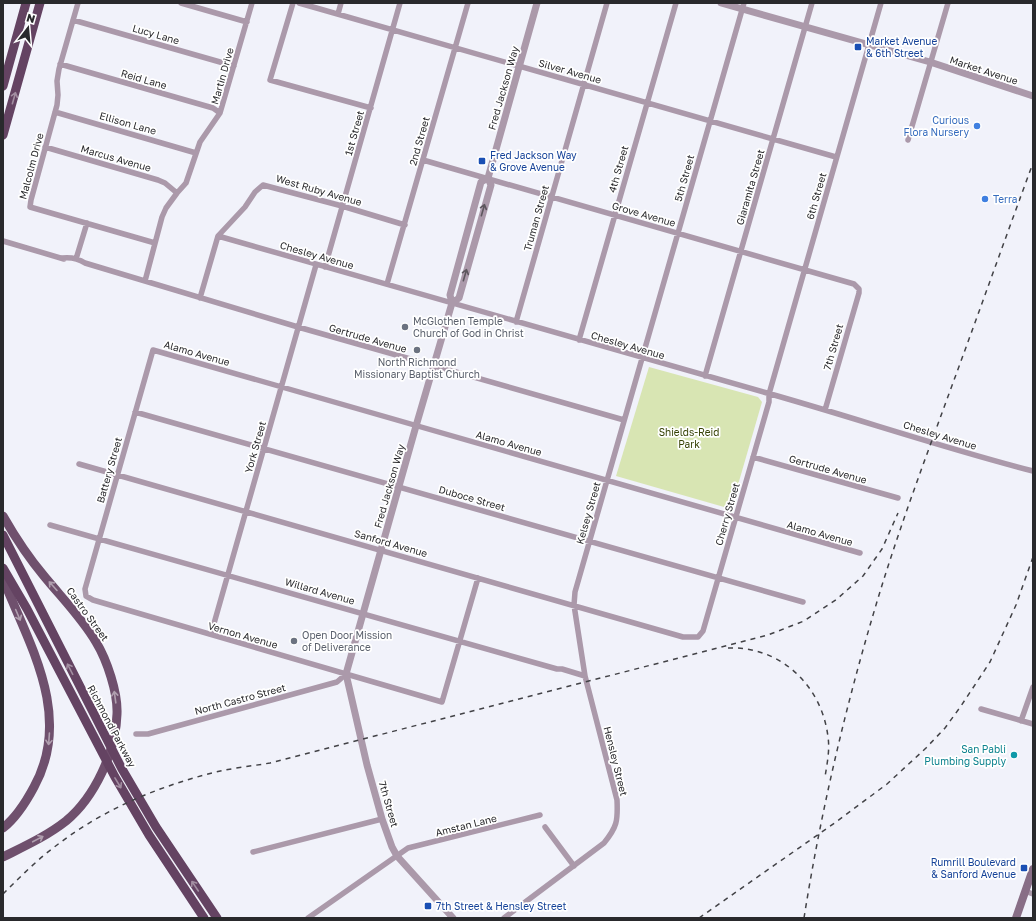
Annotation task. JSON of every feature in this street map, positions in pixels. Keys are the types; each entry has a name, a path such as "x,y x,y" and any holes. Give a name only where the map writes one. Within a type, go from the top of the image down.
{"highway":[{"path":"3,86 26,3"},
{"path":"3,135 40,3"},
{"name":"Richmond Parkway","path":"3,535 122,769 156,827 217,918"},
{"path":"3,568 27,609 114,777 204,918"}],"main road":[{"name":"Castro Street","path":"3,516 22,549 69,604 97,642 106,661 114,687 117,713 114,737 108,756 93,789 82,804 66,820 42,837 3,857"},
{"path":"3,579 38,663 47,692 51,721 49,748 38,780 25,804 3,828"},
{"path":"1016,918 1029,892 1033,868"}],"street":[{"name":"Malcolm Drive","path":"78,3 60,64 57,81 58,95 55,112 30,207 155,243"},
{"path":"182,3 247,22"},
{"name":"Martin Drive","path":"145,281 166,208 186,183 200,142 220,113 252,3"},
{"path":"293,3 270,80 371,108"},
{"name":"Silver Avenue","path":"299,3 710,120 836,158"},
{"path":"338,14 342,3"},
{"name":"1st Street","path":"325,267 400,3"},
{"name":"2nd Street","path":"387,284 468,3"},
{"name":"Fred Jackson Way","path":"346,674 452,303 450,295 481,182 488,178 537,3"},
{"name":"Truman Street","path":"516,322 607,3"},
{"name":"4th Street","path":"579,340 676,3"},
{"name":"Market Avenue","path":"722,3 743,6 805,27 930,62 1033,96"},
{"name":"Giaramita Street","path":"705,376 812,3"},
{"name":"6th Street","path":"769,394 881,3"},
{"path":"908,140 948,3"},
{"name":"5th Street","path":"642,358 743,6"},
{"name":"Lucy Lane","path":"73,20 234,66"},
{"name":"Reid Lane","path":"60,64 213,108 220,113"},
{"name":"Ellison Lane","path":"55,112 196,153"},
{"name":"Marcus Avenue","path":"45,148 158,180 165,183 177,193"},
{"name":"Grove Avenue","path":"423,160 805,269 854,284 858,289"},
{"name":"West Ruby Avenue","path":"200,298 218,236 245,207 255,192 263,185 342,206 405,225"},
{"path":"76,259 87,223"},
{"name":"Chesley Avenue","path":"218,236 892,429 941,446 1033,471"},
{"path":"3,241 62,258 67,261 80,264 86,263"},
{"path":"62,258 76,259 86,263"},
{"name":"Gertrude Avenue","path":"86,263 298,327 624,420"},
{"name":"York Street","path":"211,634 316,265"},
{"name":"7th Street","path":"825,410 859,293 858,289"},
{"name":"Alamo Avenue","path":"153,350 860,553"},
{"name":"Battery Street","path":"86,596 85,590 153,350"},
{"name":"Kelsey Street","path":"585,676 574,606 576,592 589,541 642,358"},
{"name":"Cherry Street","path":"698,638 703,631 736,518 769,402 769,394"},
{"name":"Duboce Street","path":"135,412 803,602"},
{"name":"Gertrude Avenue","path":"753,457 898,498"},
{"name":"Sanford Avenue","path":"79,464 683,637 698,638"},
{"name":"Willard Avenue","path":"50,525 585,676"},
{"path":"460,641 478,578"},
{"name":"Vernon Avenue","path":"86,596 93,600 442,702 460,641"},
{"name":"7th Street","path":"346,674 382,819 392,847 397,856 453,918"},
{"name":"North Castro Street","path":"136,734 148,734 337,682 346,674"},
{"name":"Hensley Street","path":"504,918 604,843 614,832 618,816 617,800 585,676"},
{"path":"1021,721 1033,687"},
{"path":"981,710 1033,724"},
{"name":"Amstan Lane","path":"308,918 408,848 540,815"},
{"path":"253,852 382,819"},
{"path":"545,827 574,866"}],"green space":[{"name":"Shields-Reid Park","path":"649,367 758,397 762,402 731,509 616,476"}],"railway":[{"path":"804,918 819,833 838,748 859,665 883,582 915,486 1033,163"},
{"path":"3,894 43,856 75,832 94,820 133,800 174,784 216,772 270,763 768,635 804,621 837,599 863,576 882,549 898,513"},
{"path":"699,918 836,822 887,784 945,728 990,662 1016,605 1033,557"},
{"path":"728,648 747,649 765,654 781,662 796,673 808,686 817,701 824,718 829,742 825,777"}],"place":[{"name":"Market Avenue & 6th Street","path":"858,47"},
{"name":"Curious Flora Nursery","path":"977,126"},
{"name":"Fred Jackson Way & Grove Avenue","path":"482,161"},
{"name":"Terra","path":"985,199"},
{"name":"McGlothen Temple Church of God in Christ","path":"405,327"},
{"name":"North Richmond Missionary Baptist Church","path":"417,350"},
{"name":"Open Door Mission of Deliverance","path":"294,641"},
{"name":"San Pabli Plumbing Supply","path":"1014,755"},
{"name":"Rumrill Boulevard & Sanford Avenue","path":"1024,868"},
{"name":"7th Street & Hensley Street","path":"428,906"}]}
